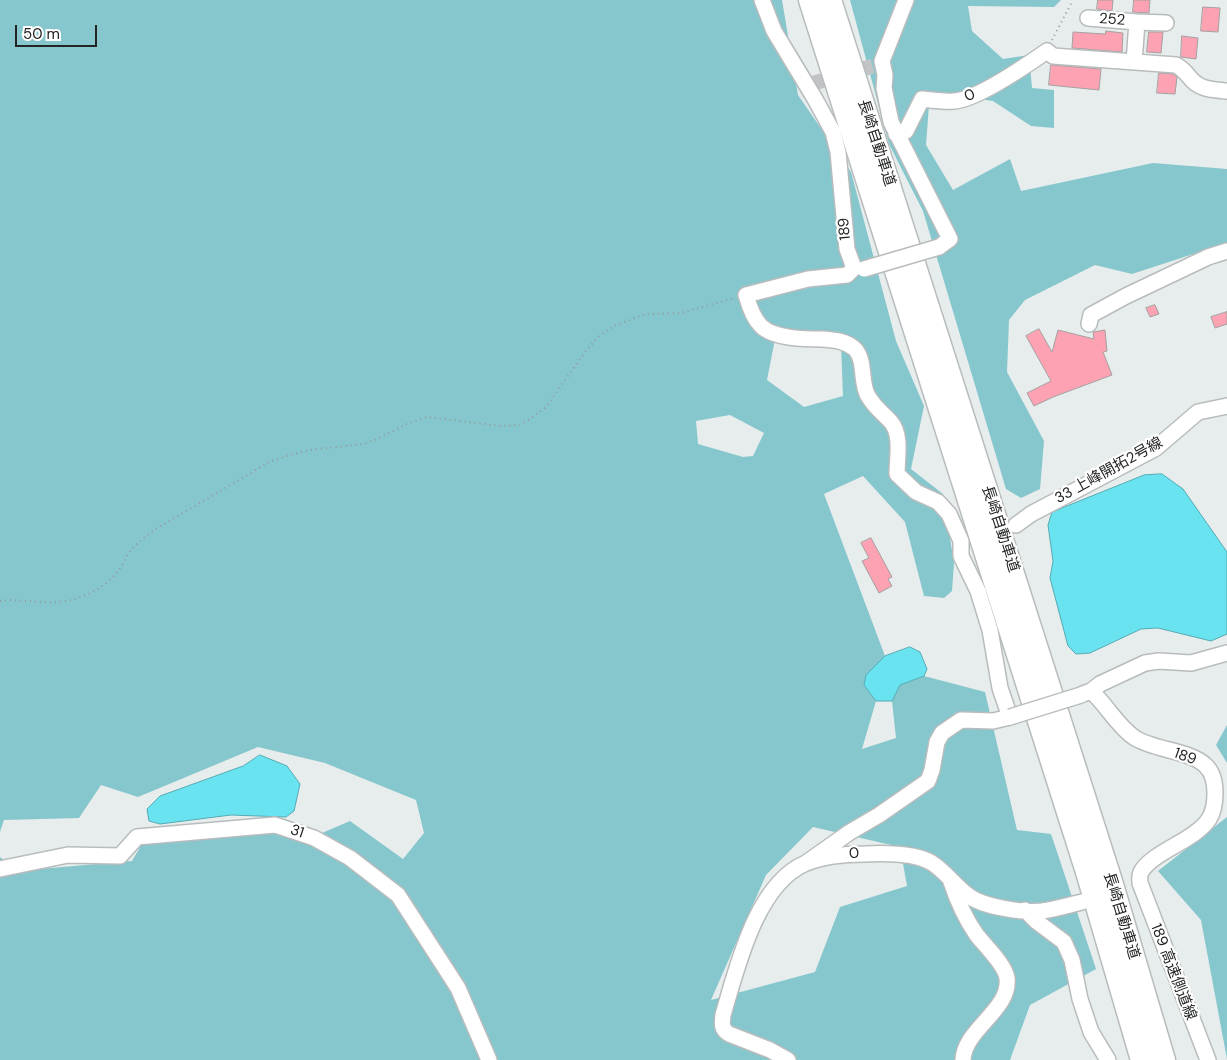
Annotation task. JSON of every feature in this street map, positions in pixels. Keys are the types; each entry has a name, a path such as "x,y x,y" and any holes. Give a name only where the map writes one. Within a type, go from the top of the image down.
{"highway":[{"name":"長崎自動車道","path":"810,0 1084,863 1142,1060"},
{"name":"長崎自動車道","path":"830,0 1099,844 1164,1060"}],"street":[{"name":"189","path":"762,0 774,31 809,83 815,99 833,132 838,152 847,249 859,268"},
{"path":"906,0 877,64 885,75 884,88 891,122 896,134 950,239 939,247 859,268 847,275 808,279 746,295 761,327 792,338 835,340 848,344 857,351 865,392 876,408 891,422 895,429 897,436 896,474 916,492 938,502 949,514 962,541 961,556 978,591 990,630 1000,688 1010,717"},
{"name":"252","path":"1088,18 1166,23"},
{"name":"252","path":"1134,62 1137,22"},
{"path":"1050,54 1176,65 1185,70 1193,81 1201,86 1211,90 1227,91"},
{"name":"0","path":"896,134 906,131 922,98 953,102 967,99 1050,54"},
{"path":"1089,324 1091,315 1126,296 1208,257 1227,251"},
{"name":"33 上峰開拓2号線","path":"1016,525 1031,514 1156,448 1198,412 1227,406"},
{"path":"806,863 928,781 937,742 942,733 961,720 993,721 1010,717 1086,693 1100,684 1145,663 1159,661 1191,663 1227,653"},
{"name":"189","path":"1086,693 1101,700 1124,729 1134,737 1146,744 1194,758 1205,765 1213,776 1215,790 1214,806 1209,819 1200,828 1146,865 1134,885"},
{"name":"31","path":"0,869 68,855 120,856 137,837 275,825 314,838 350,858 398,895 458,988 489,1060"},
{"name":"0","path":"788,1060 770,1050 729,1034 724,1031 722,1025 723,1015 741,952 755,920 766,899 781,881 806,863 833,856 882,853 909,856 932,863 949,878 965,916 1007,976 1004,995 993,1013 975,1032 963,1051 963,1060"},
{"path":"949,878 975,901 986,905 1041,911 1082,902"},
{"name":"189 高速側道線","path":"1134,885 1208,1060"},
{"path":"1025,910 1036,921 1064,942 1072,960 1080,999 1091,1032 1108,1060"}],"path":[{"path":"1050,54 1073,0"},
{"path":"0,602 56,602 72,600 91,594 120,569 128,554 137,543 154,530 271,461 310,450 363,444 408,423 427,418 501,426 519,425 546,407 585,352 600,336 614,326 646,314 681,313 746,295"}],"shaded area":[{"path":"0,0 782,0 798,95 851,172 896,341 924,406 911,469 943,494 954,563 952,591 944,598 924,596 905,522 863,476 824,494 885,656 866,675 864,685 876,701 862,749 896,738 892,701 900,685 924,676 985,692 1017,830 1051,834 1096,969 1030,1005 1010,1060 0,1060 0,857 16,871 132,861 150,830 276,821 322,833 350,821 403,859 424,833 416,800 325,763 258,747 138,797 101,785 79,818 4,820 0,832","holes":["775,339 841,345 843,396 804,407 767,380","730,415 764,433 753,456 743,457 698,444 696,421","813,827 900,847 907,886 840,907 815,972 711,1000 766,875"]},
{"path":"850,0 1061,0 1054,7 968,6 972,31 1003,59 1029,55 1032,88 1054,90 1054,128 1031,126 993,101 930,92 926,145 953,190 1010,159 1021,191 1153,163 1227,169 1227,243 1132,274 1095,265 1025,300 1009,320 1007,372 1044,441 1040,489 1021,498 1006,489 923,211 889,144"},
{"path":"1162,474 1183,489 1227,552 1227,634 1211,641 1158,628 1141,629 1090,653 1076,654 1068,646 1050,578 1053,561 1048,525 1052,512 1144,475"},
{"path":"910,647 920,652 927,669 924,676 900,685 892,701 876,701 864,685 866,675 885,656"},
{"path":"1227,725 1227,763 1216,745"},
{"path":"260,755 287,766 300,784 294,811 286,817 231,815 160,824 149,821 147,809 160,796 243,766"},
{"path":"1227,817 1227,1059 1201,920 1158,871"}],"building":[{"path":"1098,0 1113,0 1112,11 1097,9"},
{"path":"1134,0 1150,0 1149,13 1133,12"},
{"path":"1203,7 1220,8 1218,32 1201,31"},
{"path":"1106,31 1123,33 1122,52 1072,48 1073,32 1105,34"},
{"path":"1149,32 1163,32 1161,53 1147,52"},
{"path":"1182,36 1198,38 1196,59 1181,57"},
{"path":"1051,65 1101,69 1099,90 1049,85"},
{"path":"1159,73 1173,74 1177,77 1175,94 1157,93"},
{"path":"1155,305 1159,314 1150,317 1146,308"},
{"path":"1227,312 1227,324 1215,328 1211,317"},
{"path":"1039,329 1052,352 1058,330 1094,339 1093,332 1105,330 1107,351 1103,352 1112,375 1034,406 1027,393 1051,381 1026,336"},
{"path":"871,538 892,577 888,579 892,586 879,593 862,561 869,558 861,543"}],"tunnel":[{"path":"814,83 873,66"}]}
